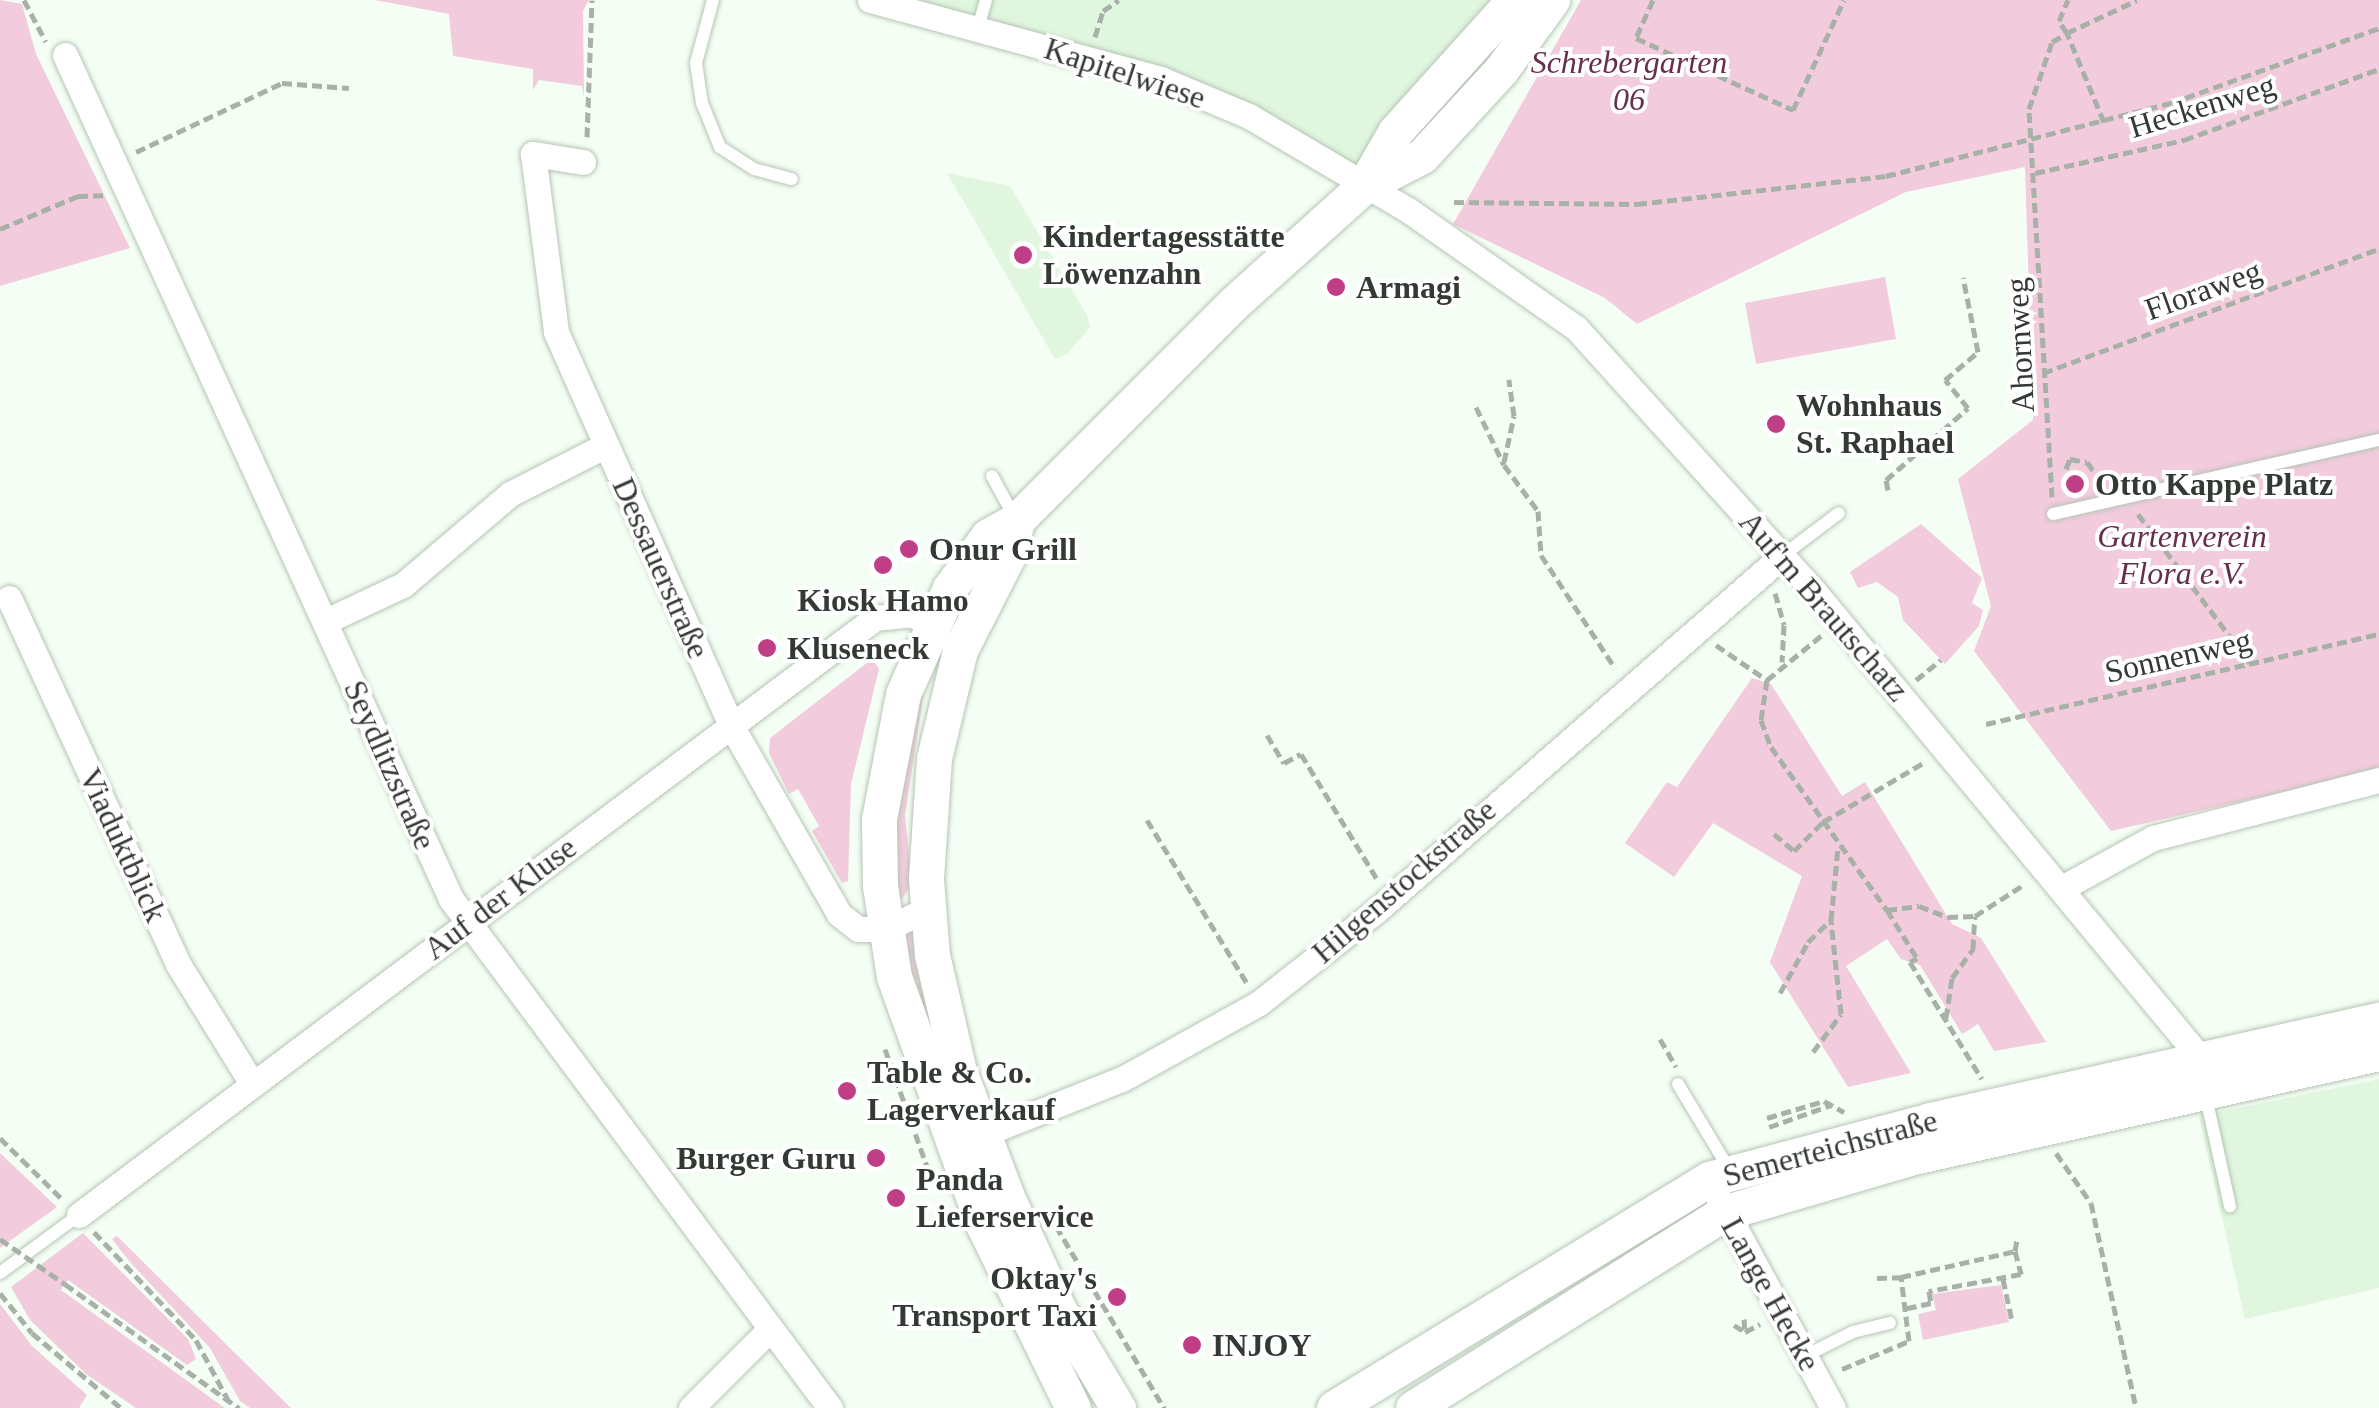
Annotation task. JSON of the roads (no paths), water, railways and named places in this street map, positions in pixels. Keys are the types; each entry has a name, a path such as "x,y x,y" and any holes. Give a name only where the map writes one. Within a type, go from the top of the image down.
{"main road":[{"path":"1364,186 1395,132 1514,0"},
{"path":"1072,1408 950,1141 908,1024 885,928 879,858 884,774 921,619 988,536 1017,520 1222,315 1364,186 1422,156 1501,70 1552,0"},
{"path":"1017,520 1009,554 960,650 934,758 928,909 944,1016 981,1135 1058,1308 1118,1408"},
{"path":"921,619 934,689 922,732 934,758"},
{"name":"Semerteichstraße","path":"1334,1408 1720,1175 2205,1057 2379,1020"},
{"name":"Semerteichstraße","path":"1413,1408 1726,1212 1909,1158 2379,1053"}],"street":[{"name":"Kapitelwiese","path":"870,0 1178,86 1249,116 1364,186"},
{"name":"Seydlitzstraße","path":"65,55 111,164 131,196 466,923 767,1332 830,1408"},
{"name":"Dessauerstraße","path":"583,162 533,154 556,332 732,727 839,914 858,929 885,928"},
{"name":"Auf'm Brautschatz","path":"1364,186 1576,328 1643,395 2205,1057 2212,1093"},
{"path":"326,621 402,585 510,494 606,445"},
{"name":"Hilgenstockstraße","path":"981,1135 1122,1078 1259,1003 1388,899 1782,556"},
{"name":"Viaduktblick","path":"9,598 178,964 252,1084"},
{"name":"Auf der Kluse","path":"79,1215 875,618 921,619"},
{"path":"2054,879 2188,826 2379,780"},
{"path":"885,928 928,909"},
{"name":"Lange Hecke","path":"1720,1175 1726,1212 1833,1408"},
{"path":"692,1408 767,1332"}],"lane":[{"path":"713,0 696,63 702,103 720,147 754,168 792,179"},
{"path":"978,28 986,0"},
{"path":"2053,514 2379,440"},
{"path":"992,476 1017,520"},
{"path":"1782,556 1840,513"},
{"path":"1678,1084 1720,1175"},
{"path":"2212,1093 2230,1206"},
{"path":"0,1273 79,1215"},
{"path":"1804,1356 1852,1332 1890,1323"}],"place":[{"name":"Kindertagesstätte Löwenzahn","path":"1023,255"},
{"name":"Armagi","path":"1336,287"},
{"name":"Wohnhaus St. Raphael","path":"1776,424"},
{"name":"Otto Kappe Platz","path":"2075,484"},
{"name":"Onur Grill","path":"909,549"},
{"name":"Kiosk Hamo","path":"883,565"},
{"name":"Kluseneck","path":"767,648"},
{"name":"Table & Co. Lagerverkauf","path":"847,1091"},
{"name":"Burger Guru","path":"876,1158"},
{"name":"Panda Lieferservice","path":"896,1198"},
{"name":"Oktay's Transport Taxi","path":"1117,1297"},
{"name":"INJOY","path":"1192,1345"}],"park label":[{"name":"Schrebergarten 06","path":"1629,82"},
{"name":"Gartenverein Flora e.V.","path":"2182,556"}]}
